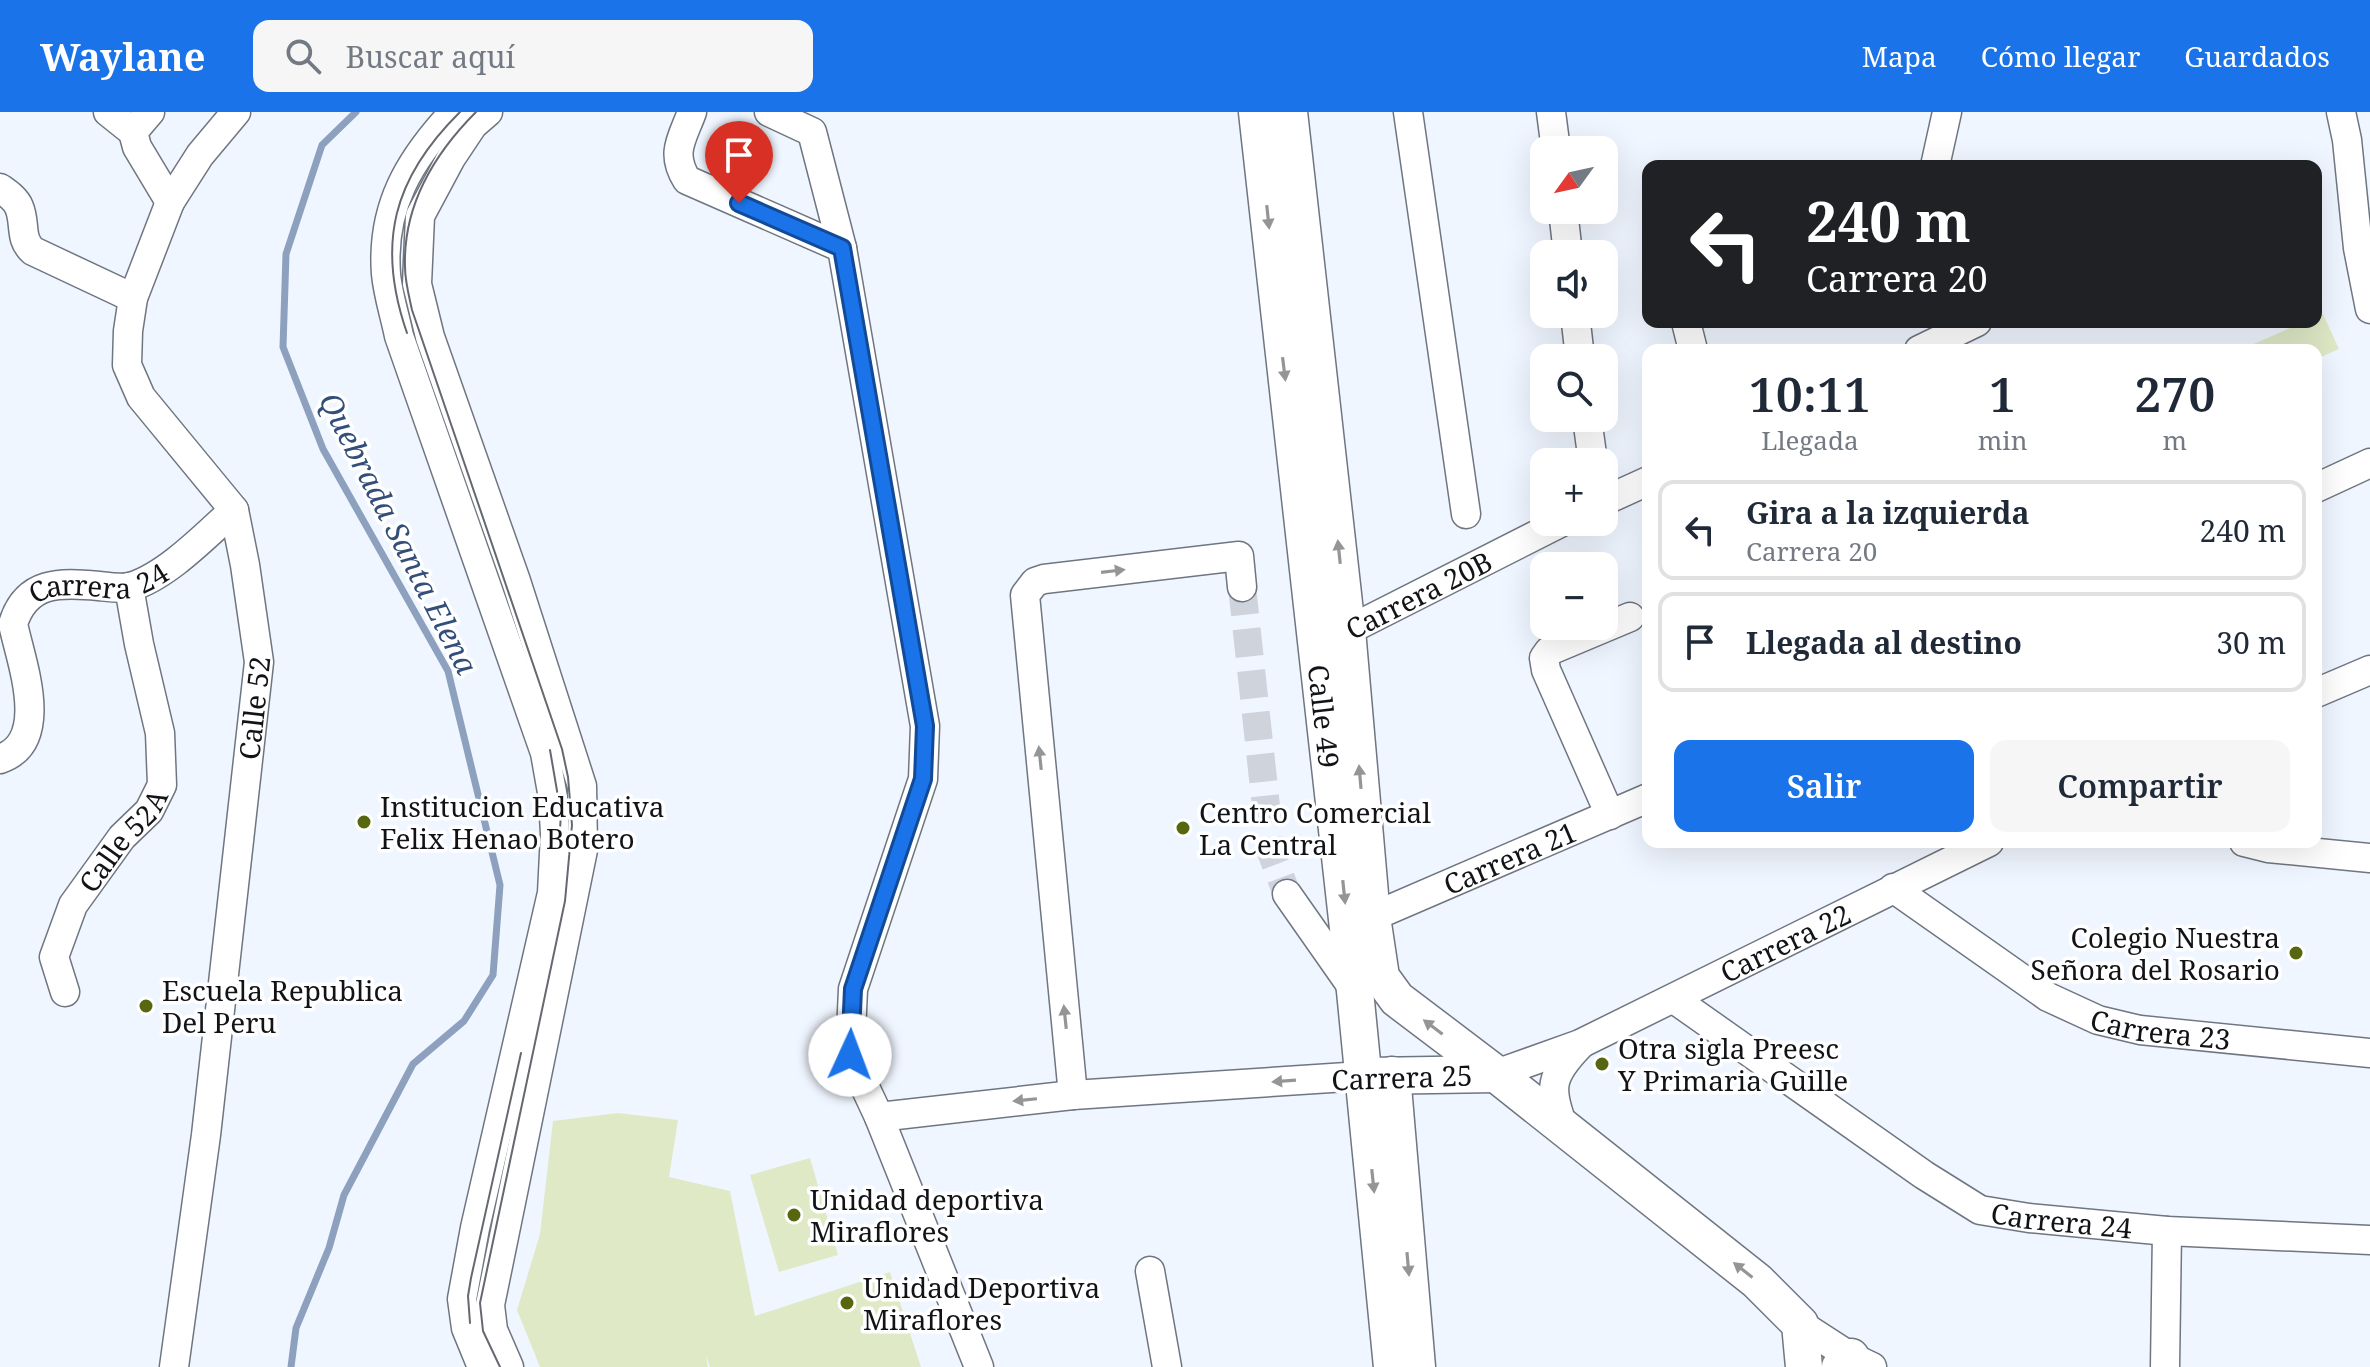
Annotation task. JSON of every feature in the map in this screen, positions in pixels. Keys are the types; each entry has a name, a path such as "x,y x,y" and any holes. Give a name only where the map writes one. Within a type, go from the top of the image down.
{"main road":[{"name":"Calle 49","path":"1257,112 1279,164 1347,630 1372,917 1367,979"},
{"name":"Calle 49","path":"1289,112 1279,164 1316,647 1367,979 1377,1076 1392,1367"},
{"path":"1367,979 1388,989 1496,1074"},
{"name":"Carrera 25","path":"1377,1076 1496,1074 1757,1281 1800,1324"},
{"path":"1398,1139 1413,1109 1458,1075"},
{"name":"Calle 49","path":"1377,1076 1398,1139 1417,1367"},
{"path":"1800,1324 1804,1367"}],"street":[{"path":"108,112 141,122 137,147 170,202"},
{"name":"Calle 52","path":"174,1367 206,1135 259,662 234,510 154,415 134,383 127,365 128,331 133,298 170,202 200,155 236,112"},
{"path":"454,112 410,164 391,210 386,237 386,276 399,336 545,753 553,798 555,834 552,893 462,1299 466,1328 482,1367"},
{"path":"506,112 499,118 488,112 473,125 451,158 420,216 417,284 430,337 516,581 582,786 583,850 490,1305 493,1330 509,1367"},
{"path":"692,112 676,153 687,180 842,248"},
{"path":"769,112 812,132 842,248 925,726 923,779 853,989 850,1055 879,1117 979,1367"},
{"path":"1408,112 1466,514"},
{"path":"1551,112 1554,136"},
{"path":"1936,160 1947,112"},
{"path":"2341,112 2358,138 2358,248 2370,309"},
{"path":"0,188 15,199 20,208 26,245 33,251 133,298"},
{"path":"2322,485 2370,463"},
{"path":"1618,495 1642,484"},
{"name":"Carrera 24","path":"0,759 21,743 31,722 30,701 13,624 21,604 29,595 54,585 129,587 162,571 180,558 234,510"},
{"name":"Carrera 20B","path":"1316,647 1534,536"},
{"path":"1073,1095 1025,595 1035,582 1044,579 1239,556 1242,587"},
{"name":"Calle 52A","path":"65,992 54,957 73,905 122,837 149,811 162,785 160,733 129,587"},
{"path":"1610,815 1546,670 1544,658 1549,651 1630,617"},
{"path":"2322,690 2370,670"},
{"name":"Carrera 21","path":"1372,917 1642,801"},
{"name":"Carrera 22","path":"1496,1074 1580,1044 1976,848"},
{"path":"2268,848 2370,858"},
{"name":"Carrera 23","path":"1893,888 2048,997 2098,1020 2140,1030 2370,1053"},
{"path":"1287,894 1367,979"},
{"name":"Carrera 24","path":"1674,999 1924,1175 1980,1210 2029,1218 2167,1231 2370,1240"},
{"name":"Carrera 22","path":"1564,1128 1554,1103 1554,1080 1558,1068 1580,1044"},
{"name":"Carrera 25","path":"879,1117 1073,1095 1377,1076"},
{"path":"2165,1367 2167,1231"},
{"path":"1150,1271 1167,1367"},
{"name":"Carrera 25","path":"1800,1324 1854,1364"}],"green space":[{"path":"2322,314 2339,349 2322,356 2322,344 2254,344 2290,328 2322,328"},
{"path":"618,1113 678,1120 669,1177 730,1191 755,1316 890,1272 921,1367 710,1367 706,1356 708,1367 540,1367 517,1310 540,1234 553,1121"},
{"name":"Unidad deportiva Miraflores","path":"810,1158 838,1255 779,1272 750,1175"}],"waterway":[{"name":"Quebrada Santa Elena","path":"291,1367 296,1328 329,1248 344,1195 413,1064 464,1021 493,975 500,885 448,671 323,449 283,347 286,254 322,145 356,112"}],"tunnel":[{"path":"1242,587 1271,852 1287,894"}],"tram line":[{"path":"407,333 393,270 392,241 397,214 419,162 460,112"},
{"path":"476,112 447,145 424,182 409,223 406,278 412,310 562,749 572,825 565,901 480,1303 483,1331 500,1367"},
{"path":"550,750 561,814 560,829"},
{"path":"470,1323 468,1296 471,1278 521,1053"}],"place":[{"name":"Institucion Educativa Felix Henao Botero","path":"364,822"},
{"name":"Centro Comercial La Central","path":"1183,828"},
{"name":"Colegio Nuestra Señora del Rosario","path":"2296,953"},
{"name":"Escuela Republica Del Peru","path":"146,1006"},
{"name":"Otra sigla Preesc Y Primaria Guille","path":"1602,1064"},
{"name":"Unidad deportiva Miraflores","path":"794,1215"},
{"name":"Unidad Deportiva Miraflores","path":"847,1303"}],"route":[{"path":"739,203 842,248 925,726 923,779 853,989 850,1055"}]}
